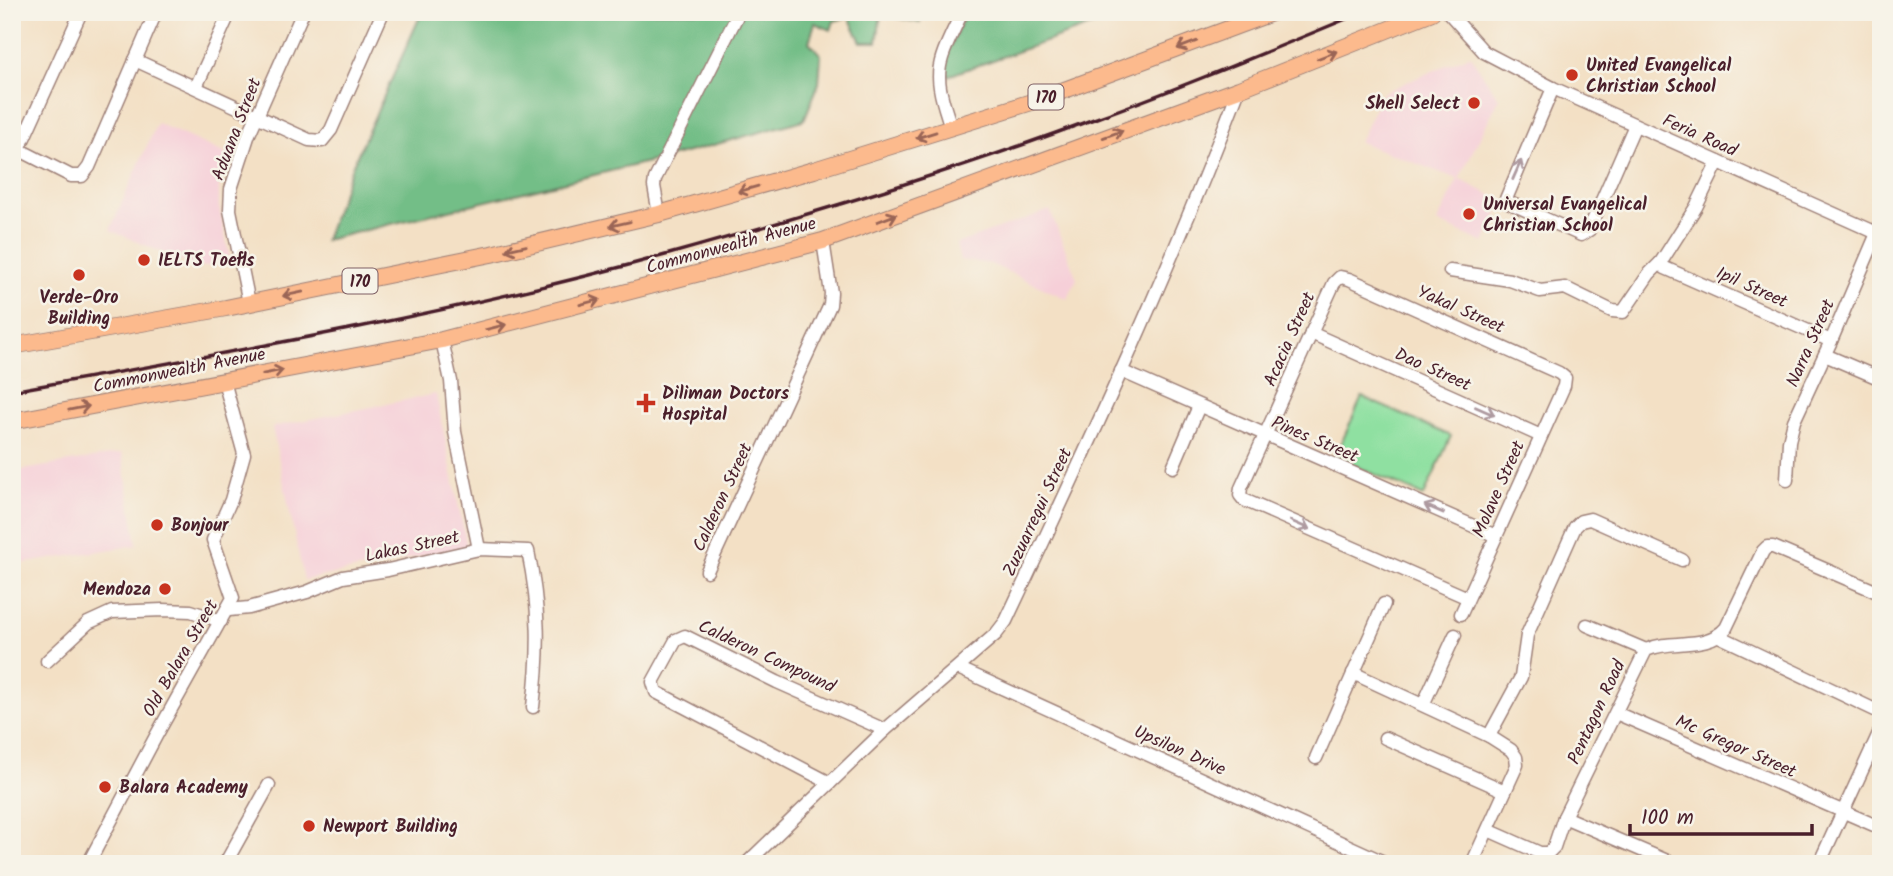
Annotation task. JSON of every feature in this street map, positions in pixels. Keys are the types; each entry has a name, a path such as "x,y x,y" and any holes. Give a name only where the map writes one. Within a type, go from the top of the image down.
{"main road":[{"name":"170","path":"12,346 249,303 491,254 659,214 951,127 1109,75 1274,12"},
{"name":"Commonwealth Avenue","path":"12,421 442,340 823,242 1239,89 1432,12"}],"street":[{"path":"81,12 16,148 71,176 82,176 89,167 156,12"},
{"path":"196,87 230,12"},
{"name":"Aduana Street","path":"249,303 230,210 236,167 303,12"},
{"path":"135,60 309,140 322,141 331,130 383,12"},
{"path":"659,214 655,178 739,12"},
{"path":"951,127 939,93 938,67 962,12"},
{"name":"Feria Road","path":"1448,12 1484,52 1553,88 1718,162 1879,229"},
{"path":"1553,88 1506,199 1544,219 1581,235 1589,230 1634,125"},
{"name":"Zuzuarregui Street","path":"747,864 885,730 996,634 1006,621 1121,371 1214,155 1239,89"},
{"path":"1450,271 1510,280 1539,290 1565,288 1617,313 1623,312 1649,274 1661,262 1696,207 1718,162"},
{"name":"Narra Street","path":"1787,480 1790,431 1879,229"},
{"name":"Calderon Street","path":"707,571 830,305 831,293 823,242"},
{"name":"Ipil Street","path":"1661,262 1665,268 1831,341"},
{"name":"Acacia Street","path":"1340,277 1334,283 1311,333 1240,495 1244,500 1468,598"},
{"name":"Yakal Street","path":"1340,277 1547,367 1565,378"},
{"name":"Dao Street","path":"1311,333 1541,436"},
{"name":"Lakas Street","path":"229,610 250,608 307,592 343,577 388,570 479,549 455,432 451,381 442,340"},
{"path":"1825,355 1881,379"},
{"name":"Pines Street","path":"1121,371 1496,537"},
{"name":"Molave Street","path":"1461,614 1564,386 1565,378"},
{"name":"Old Balara Street","path":"89,864 156,736 229,610 233,598 233,591 213,540 231,500 244,454 224,381"},
{"path":"1173,467 1199,406"},
{"path":"1489,736 1521,677 1527,635 1575,527 1581,521 1590,519 1682,560"},
{"path":"1875,591 1773,547 1767,547 1726,628 1719,636 1875,710"},
{"path":"479,549 528,551 536,587 538,617 539,656 533,707"},
{"path":"1316,758 1384,604"},
{"path":"47,661 88,623 112,612 191,611 221,621"},
{"path":"1587,625 1646,650"},
{"path":"1423,705 1455,635"},
{"name":"Calderon Compound","path":"830,783 656,692 653,682 676,640 685,636 885,730"},
{"name":"Pentagon Road","path":"1488,830 1540,853 1548,853 1554,846 1564,817 1646,650 1655,646 1709,641 1719,636"},
{"name":"Upsilon Drive","path":"957,668 1388,864"},
{"path":"1353,673 1489,736 1517,757 1517,765 1472,864"},
{"name":"Mc Gregor Street","path":"1616,713 1881,828"},
{"path":"1819,864 1881,729"},
{"path":"1385,738 1505,791"},
{"path":"225,864 269,785"},
{"path":"1564,817 1674,864"}],"shaded area":[{"path":"1470,55 1499,99 1459,179 1491,195 1501,206 1484,243 1437,222 1458,179 1359,142 1382,93"},
{"path":"157,123 226,154 219,187 219,207 231,264 196,267 110,230"},
{"path":"1050,210 1077,279 1067,299 991,264 960,260 956,244"},
{"path":"436,394 467,547 304,580 272,427"},
{"path":"122,453 137,545 20,564 12,518 12,472"}],"green space":[{"path":"422,12 916,12 920,14 920,23 881,14 877,42 861,42 849,17 834,21 831,30 815,23 809,42 821,55 819,83 804,120 681,154 325,240 352,167"},
{"path":"966,12 1130,12 945,77 942,64"},
{"path":"1362,397 1451,436 1424,496 1335,457"}],"railway":[{"path":"12,391 425,313 588,276 669,254 883,191 1042,138 1196,80 1363,12"}],"place":[{"name":"United Evangelical Christian School","path":"1572,75"},
{"name":"Shell Select","path":"1474,103"},
{"name":"Universal Evangelical Christian School","path":"1469,214"},
{"name":"IELTS Toefls","path":"144,260"},
{"name":"Verde-Oro Building","path":"79,275"},
{"name":"Diliman Doctors Hospital","path":"646,403"},
{"name":"Bonjour","path":"157,525"},
{"name":"Mendoza","path":"165,589"},
{"name":"Balara Academy","path":"105,787"},
{"name":"Newport Building","path":"309,826"}]}
